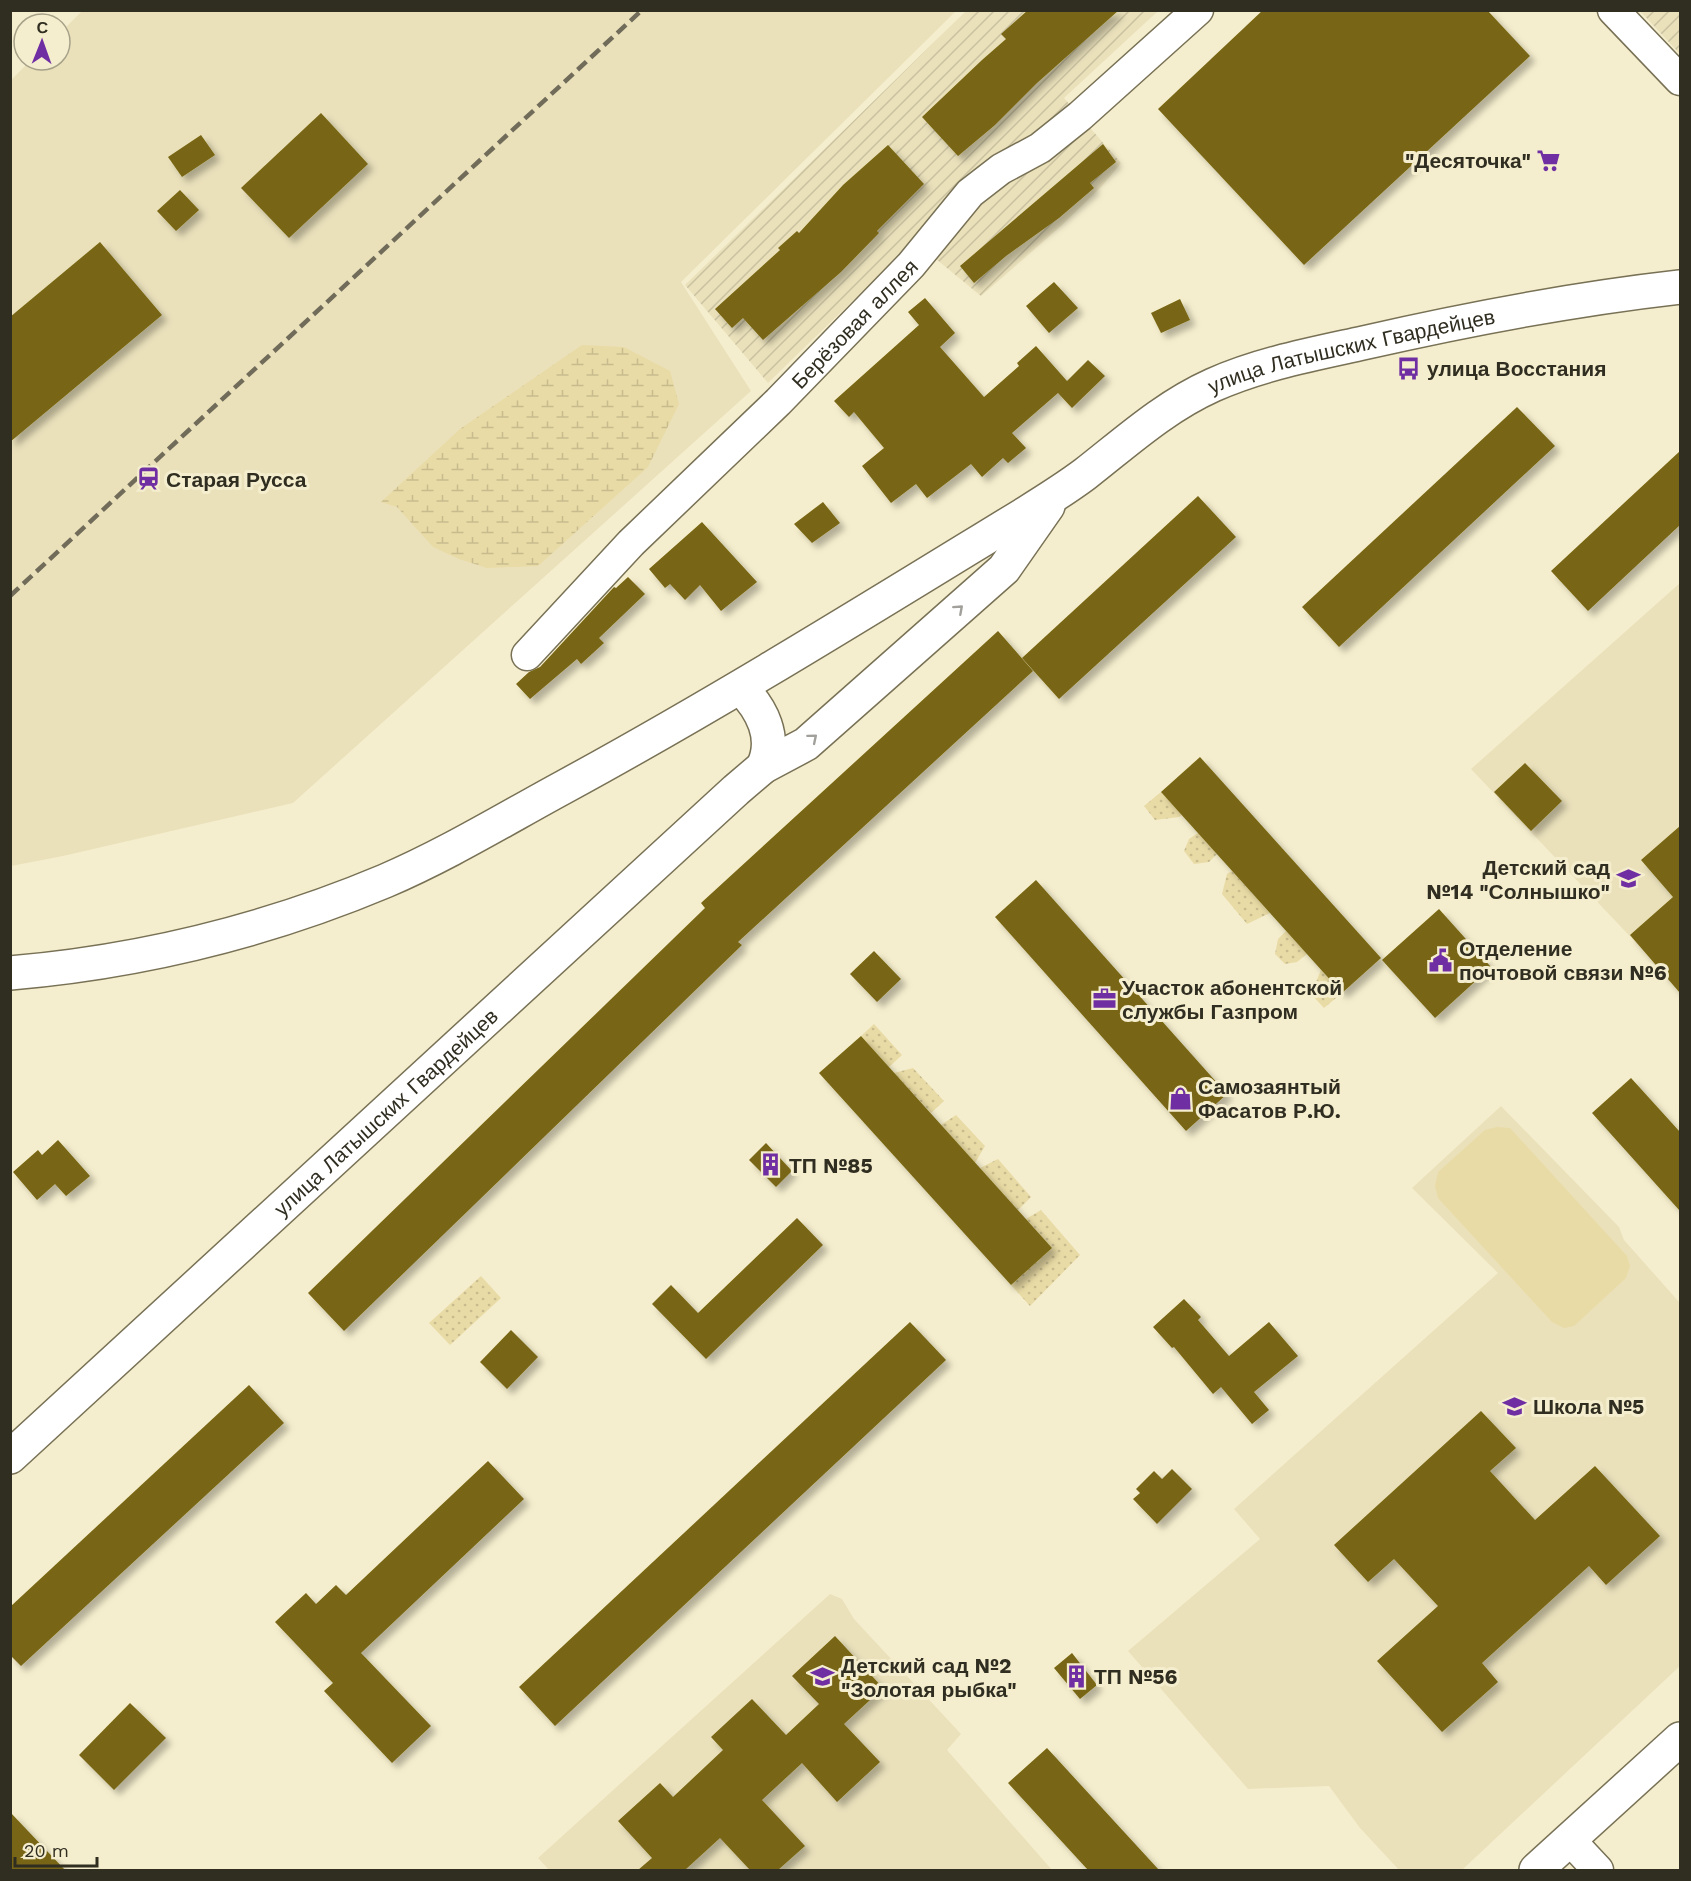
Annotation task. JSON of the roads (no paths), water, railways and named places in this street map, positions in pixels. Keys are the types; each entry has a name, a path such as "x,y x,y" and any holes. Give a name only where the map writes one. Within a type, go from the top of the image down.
{"main road":[{"name":"улица Латышских Гвардейцев","path":"10,1457 762,767 806,744 1004,569 1056,495 1159,415 1212,385 1249,371 1323,352 1533,308 1680,287"},
{"path":"10,973 63,968 174,948 242,931 308,910 386,880 452,848 741,688 1056,495"},
{"path":"741,688 753,700 764,719 769,747 768,757 762,767"},
{"path":"1536,1870 1680,1739"}],"street":[{"name":"Берёзовая аллея","path":"527,655 631,543 778,402 911,265 970,193 1001,169 1040,148 1080,116 1198,10"},
{"path":"1613,10 1680,80"},
{"path":"1569,1839 1598,1870"}],"railway":[{"path":"10,596 642,10"}],"place":[{"name":"\"Десяточка\"","path":"1549,160"},
{"name":"улица Восстания","path":"1409,368"},
{"name":"Старая Русса","path":"148,479"},
{"name":"Детский сад №14 \"Солнышко\"","path":"1628,879"},
{"name":"Отделение почтовой связи №6","path":"1441,960"},
{"name":"Участок абонентской службы Газпром","path":"1104,999"},
{"name":"Самозаянтый Фасатов Р.Ю.","path":"1180,1098"},
{"name":"ТП №85","path":"771,1165"},
{"name":"Школа №5","path":"1515,1406"},
{"name":"ТП №56","path":"1076,1676"},
{"name":"Детский сад №2 \"Золотая рыбка\"","path":"823,1677"}]}
